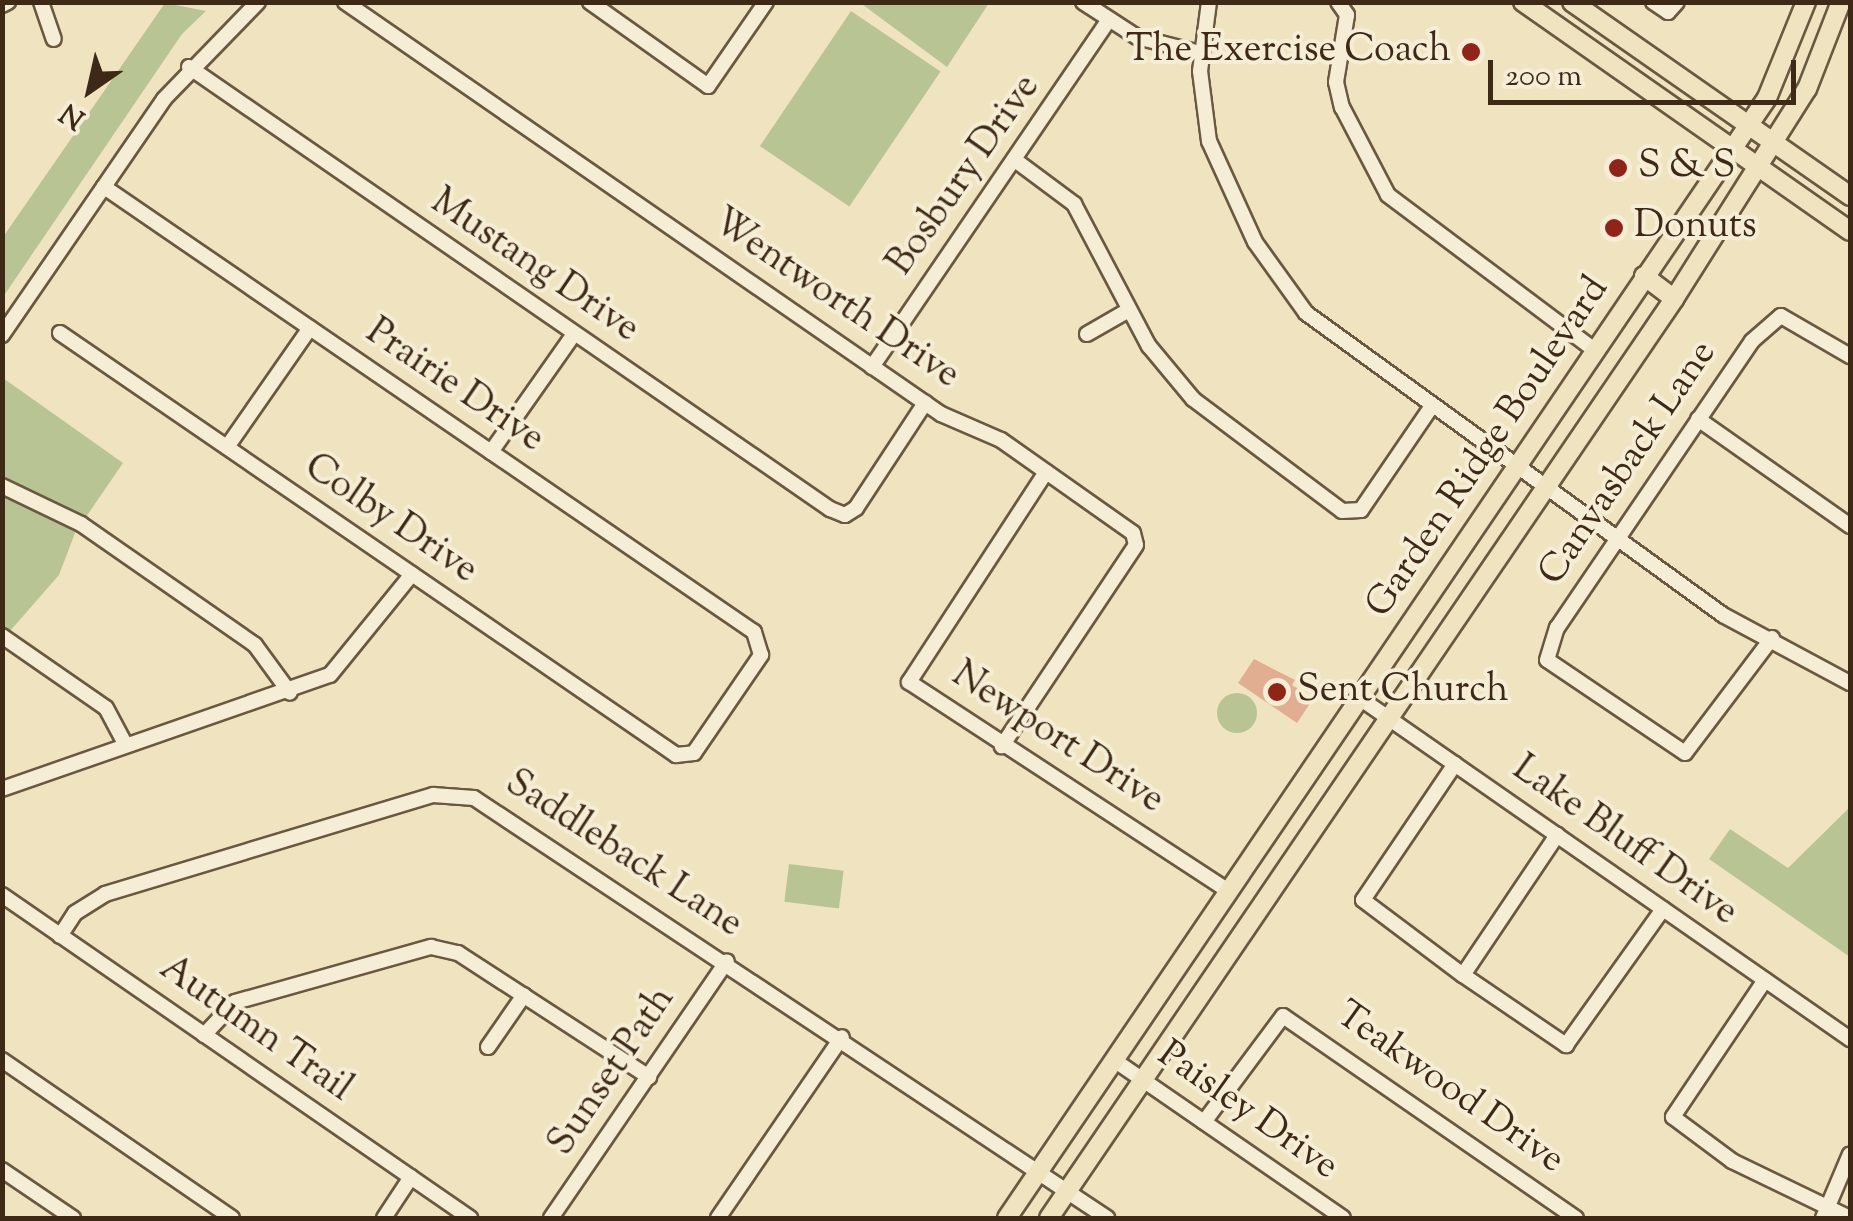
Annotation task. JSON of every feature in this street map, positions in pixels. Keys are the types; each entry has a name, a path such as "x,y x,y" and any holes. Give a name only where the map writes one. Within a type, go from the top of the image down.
{"main road":[{"path":"1523,2 1850,232"},
{"path":"1572,2 1850,196"},
{"name":"Garden Ridge Boulevard","path":"1008,1218 1748,124 1786,64 1806,2"},
{"name":"Garden Ridge Boulevard","path":"1049,1218 1674,299 1807,89 1841,2"},
{"path":"1644,276 1674,299"},
{"path":"1187,952 1216,972"}],"street":[{"path":"41,2 54,39"},
{"path":"2,335 189,67 258,2"},
{"name":"Wentworth Drive","path":"346,2 925,403 1046,472 1133,533 1136,545 1002,746"},
{"path":"590,2 708,86 766,2"},
{"path":"1083,2 1146,41 1200,52"},
{"path":"1208,2 1200,52 1209,141 1277,278 1329,332 1723,615 1850,683"},
{"path":"1338,2 1346,14 1336,82 1342,107 1388,196 1593,349"},
{"path":"1653,2 1672,8"},
{"name":"Bosbury Drive","path":"872,367 1109,20"},
{"name":"Mustang Drive","path":"189,67 574,334 845,515 925,403"},
{"path":"1015,160 1074,204 1127,312 1215,419 1351,516 1432,406"},
{"name":"Prairie Drive","path":"104,187 764,644 686,758"},
{"path":"1087,334 1127,312"},
{"name":"Canvasback Lane","path":"1772,638 1690,751 1680,752 1547,660 1557,628 1752,341 1782,316 1850,356"},
{"path":"226,447 310,328"},
{"name":"Colby Drive","path":"60,333 686,758"},
{"path":"491,452 574,334"},
{"path":"1698,419 1850,526"},
{"name":"Newport Drive","path":"1046,472 909,682 1228,891"},
{"path":"2,486 82,524 256,646 290,693"},
{"path":"2,789 125,742 290,693 349,660 412,574"},
{"path":"2,636 106,708 125,742"},
{"name":"Lake Bluff Drive","path":"1361,698 1850,1039"},
{"path":"1454,764 1363,900 1463,975 1566,1045 1663,909"},
{"name":"Saddleback Lane","path":"60,936 75,913 105,894 456,794 491,808 727,961 1106,1218"},
{"path":"1463,975 1557,835"},
{"name":"Autumn Trail","path":"2,896 470,1218"},
{"path":"204,1035 235,1002 410,947 458,953 649,1077"},
{"name":"Sunset Path","path":"552,1218 727,961"},
{"path":"1766,980 1673,1117 1732,1160 1825,1214 1850,1218"},
{"path":"488,1047 524,995"},
{"name":"Teakwood Drive","path":"1204,1122 1283,1016 1576,1218"},
{"path":"718,1218 842,1037"},
{"path":"2,1060 232,1218"},
{"name":"Paisley Drive","path":"1114,1060 1342,1218"},
{"path":"1825,1214 1850,1154"},
{"path":"2,1170 73,1218"},
{"path":"384,1218 410,1176"}],"green space":[{"path":"859,2 989,2 989,3 947,67"},
{"path":"165,3 206,11 182,34 3,297 3,237"},
{"path":"851,11 941,71 849,207 760,146"},
{"path":"3,378 123,463 75,533 59,575 3,639"},
{"path":"1237,693 1251,699 1257,713 1251,727 1237,733 1223,727 1217,713 1223,699"},
{"path":"1850,807 1850,957 1709,859 1730,829 1788,868"},
{"path":"789,864 844,871 839,908 784,902"}],"building":[{"name":"Sent Church","path":"1254,659 1295,680 1292,685 1313,699 1297,723 1238,683"}],"place":[{"name":"The Exercise Coach","path":"1471,52"},
{"name":"S & S","path":"1618,168"},
{"name":"Donuts","path":"1614,228"},
{"name":"Sent Church","path":"1277,692"}]}
